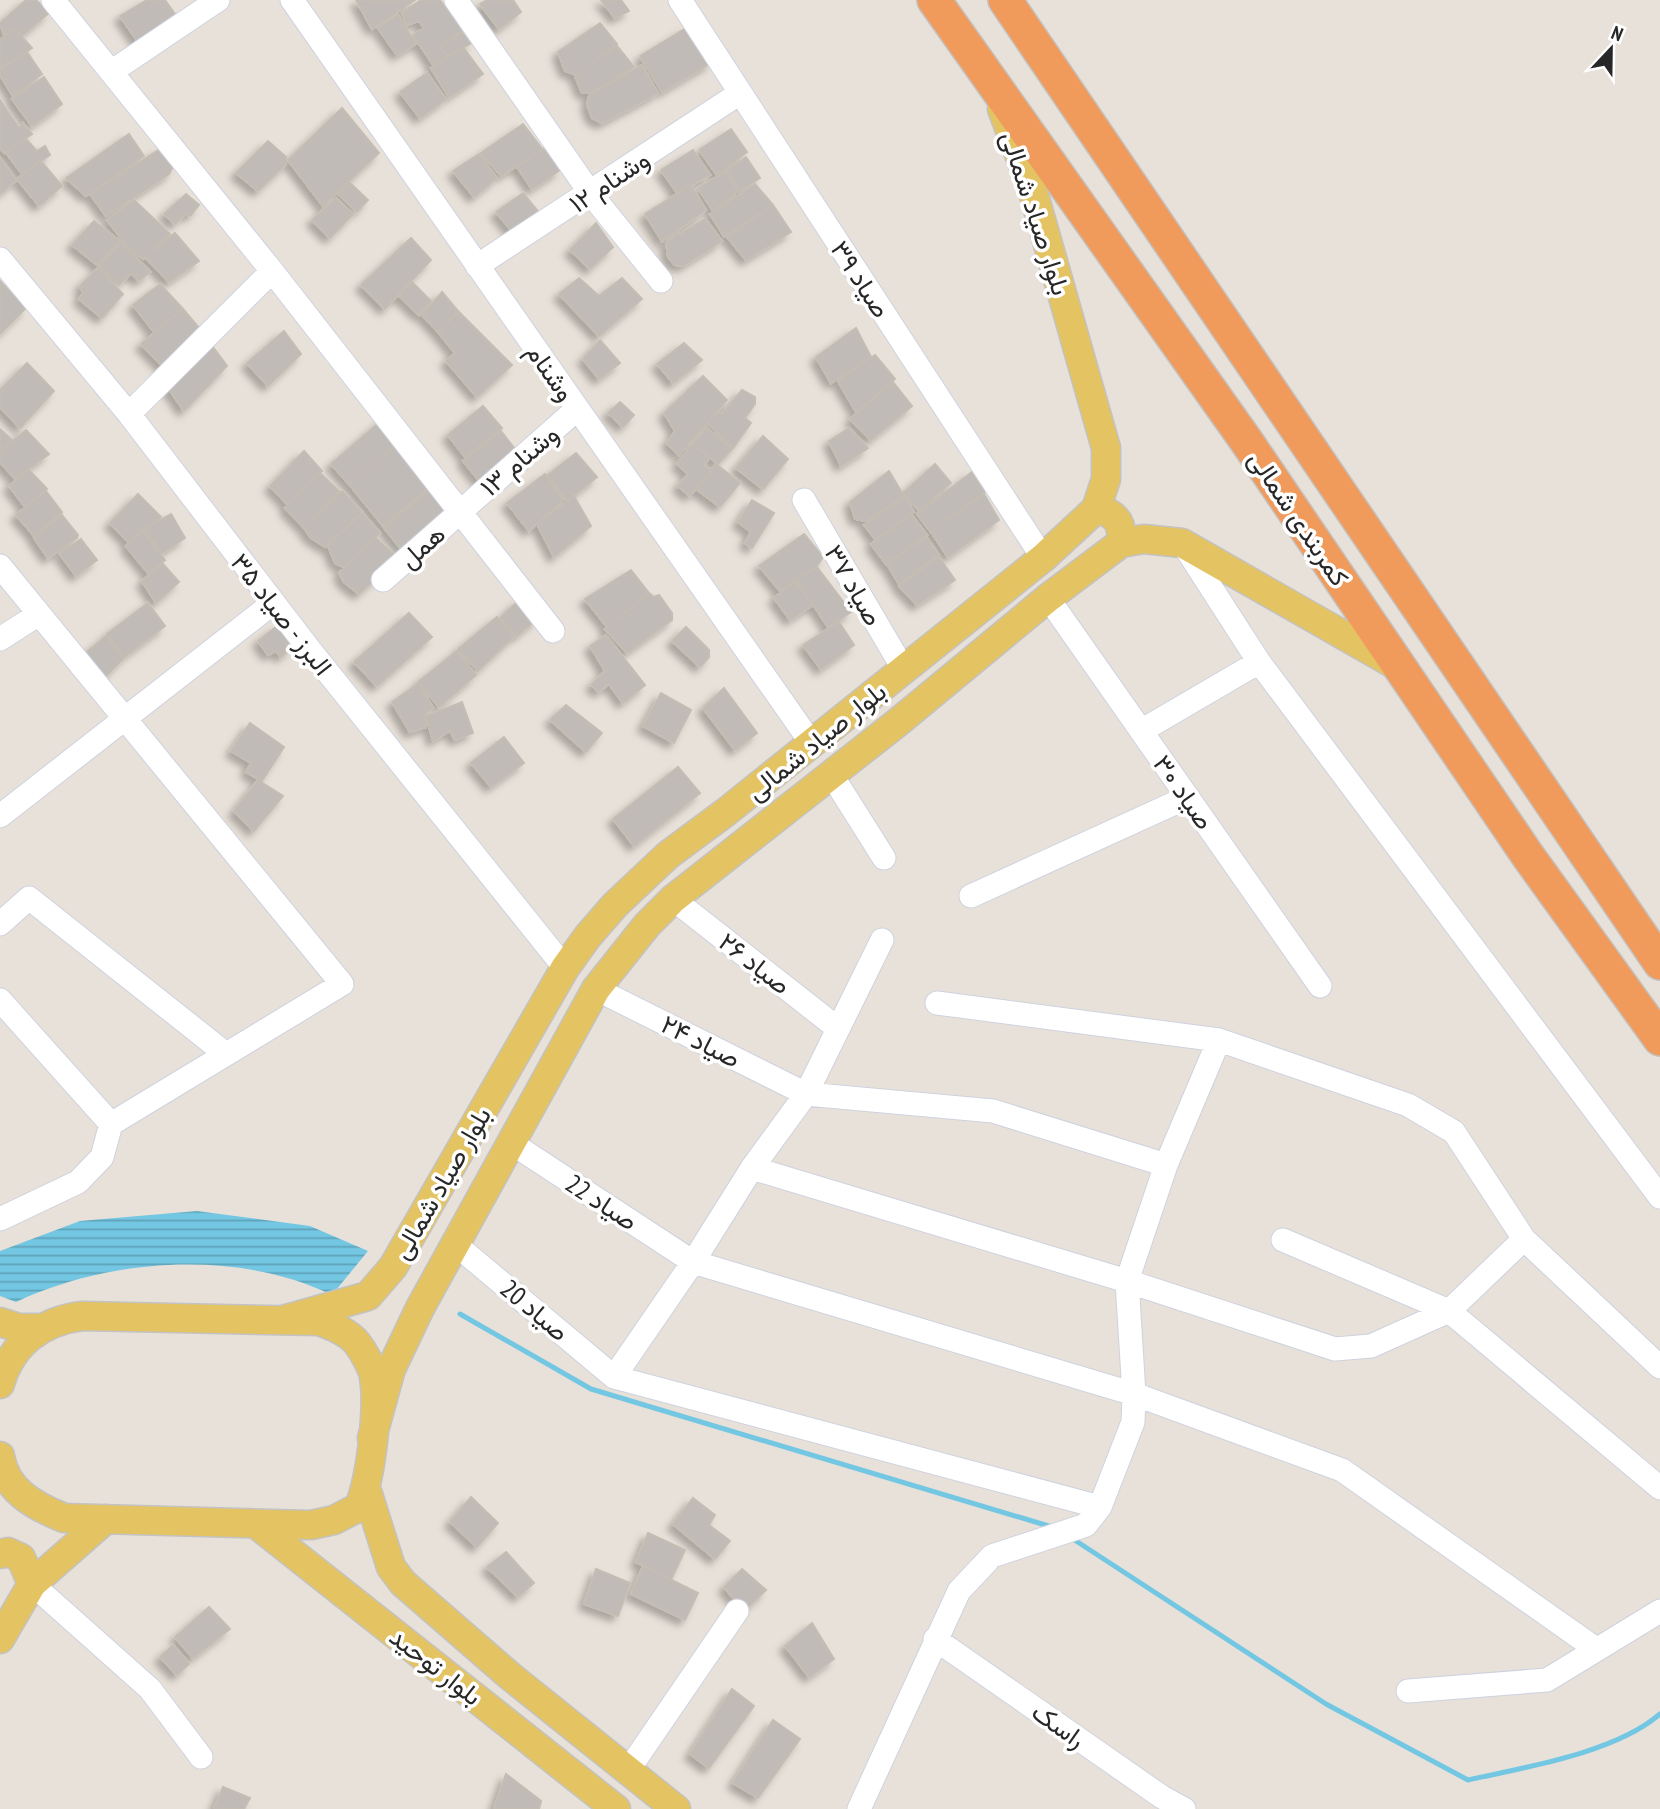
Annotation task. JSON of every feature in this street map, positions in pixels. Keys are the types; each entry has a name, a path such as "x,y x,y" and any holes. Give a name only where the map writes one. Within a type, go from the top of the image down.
{"highway":[{"name":"کمربندی شمالی","path":"934,0 1247,442 1528,856 1660,1039"},
{"path":"1005,0 1660,963"}],"main road":[{"name":"بلوار صیاد شمالی","path":"283,1320 368,1296 393,1267 565,968 615,905 668,855 904,670 1042,558 1096,509 1106,479 1106,448 1032,188 991,80"},
{"path":"1096,509 1108,511 1118,519 1122,530 1121,542 1143,539 1182,543 1402,668"},
{"name":"بلوار صیاد شمالی","path":"372,1438 391,1369 455,1244 596,989 647,925 673,899 1121,542"},
{"path":"0,1384 15,1350 40,1328 63,1318 82,1316 319,1321 339,1329 356,1342 374,1376 372,1438 366,1488 359,1507 334,1520 311,1525 64,1518 30,1502 1,1474"},
{"path":"0,1322 19,1328 40,1328"},
{"name":"بلوار توحید","path":"366,1488 391,1567 403,1583 510,1676 676,1809"},
{"path":"0,1639 32,1584 106,1519"},
{"name":"بلوار توحید","path":"257,1524 616,1809"},
{"path":"0,1554 9,1552 21,1558 32,1584"}],"street":[{"path":"53,0 272,271 553,631"},
{"path":"111,72 218,0"},
{"name":"وشنام","path":"292,0 812,744"},
{"path":"456,0 591,194 661,281"},
{"name":"صیاد ۳۹","path":"680,0 1042,558"},
{"name":"وشنام ۱۲","path":"477,266 591,194 740,93"},
{"name":"البرز - صیاد ۳۵","path":"0,259 129,414 273,603 565,968"},
{"path":"129,414 272,271"},
{"name":"وشنام ۱۳","path":"460,512 577,409"},
{"name":"صیاد ۳۷","path":"804,500 904,670"},
{"name":"همل","path":"383,580 460,512"},
{"path":"1182,543 1259,662 1660,1197"},
{"path":"0,566 342,984 111,1124 102,1157 78,1182 0,1219"},
{"name":"صیاد ۳۰","path":"1048,598 1320,986"},
{"path":"0,816 273,603"},
{"path":"0,639 39,614"},
{"path":"1141,731 1259,662"},
{"path":"831,774 884,858"},
{"path":"971,896 1188,797"},
{"path":"0,924 29,898 226,1054"},
{"name":"صیاد ۲۶","path":"673,899 836,1027"},
{"path":"881,940 836,1027 806,1094 752,1168 693,1262 614,1377 1100,1507"},
{"name":"صیاد ۲۴","path":"596,989 806,1094"},
{"path":"0,1000 111,1124"},
{"path":"937,1003 1219,1040 1408,1105 1454,1132 1524,1239 1660,1367"},
{"path":"864,1806 958,1591 992,1556 1086,1525 1100,1507 1133,1422 1134,1394 1127,1281 1166,1165 1219,1040"},
{"path":"806,1094 993,1111 1166,1165"},
{"name":"صیاد 22","path":"510,1142 693,1262 1134,1394 1342,1470 1596,1649"},
{"path":"752,1168 1127,1281 1335,1349 1371,1346 1449,1311 1524,1239"},
{"path":"1283,1240 1449,1311 1660,1488"},
{"name":"صیاد 20","path":"455,1244 614,1377"},
{"path":"32,1584 150,1689 201,1757"},
{"path":"629,1769 737,1611"},
{"path":"1408,1690 1547,1680 1660,1611"},
{"name":"راسک","path":"935,1639 1162,1797 1184,1809"}],"water":[{"path":"197,1211 310,1226 368,1251 332,1295 295,1280 256,1270 215,1265 174,1265 132,1268 91,1276 52,1287 16,1302 0,1296 0,1251 80,1221"}],"building":[{"path":"26,0 36,0 49,13 22,36 15,29 4,35 0,23"},
{"path":"147,0 165,0 177,17 138,42 120,16"},
{"path":"356,0 415,0 372,29"},
{"path":"421,0 440,0 462,30 440,48 447,56 434,66 413,35 424,28 419,21 407,25 402,13"},
{"path":"487,0 513,0 521,12 499,29 480,4"},
{"path":"601,0 621,0 629,11 615,18"},
{"path":"398,15 416,44 397,55 378,28"},
{"path":"600,23 617,44 577,75 565,71 558,52"},
{"path":"686,28 711,63 662,92 640,56"},
{"path":"15,29 32,48 0,68 0,40"},
{"path":"462,32 472,43 447,56 440,48"},
{"path":"617,46 634,67 591,93 582,93 575,76"},
{"path":"463,47 483,74 449,97 431,68"},
{"path":"27,52 42,74 13,96 0,75 0,70"},
{"path":"642,65 658,93 602,123 592,118 587,105 589,96"},
{"path":"427,73 446,99 420,118 400,92"},
{"path":"44,77 62,104 32,126 12,99"},
{"path":"0,100 19,128 23,123 32,134 4,153 0,148"},
{"path":"342,108 379,153 323,206 288,160"},
{"path":"523,124 543,150 501,176 481,153"},
{"path":"731,129 747,152 717,175 699,150"},
{"path":"129,134 144,156 86,196 66,178"},
{"path":"26,139 37,151 45,146 50,155 22,174 6,153"},
{"path":"268,141 286,157 286,164 258,191 236,173"},
{"path":"545,148 560,170 532,189 517,167"},
{"path":"160,149 174,164 169,174 106,216 90,194"},
{"path":"693,150 710,175 677,193 661,170"},
{"path":"479,154 497,178 474,197 453,171"},
{"path":"746,157 760,178 740,191 726,171"},
{"path":"0,158 16,180 0,194"},
{"path":"40,160 62,186 39,206 17,179"},
{"path":"725,172 738,191 713,211 698,188"},
{"path":"349,182 368,200 357,212 338,194"},
{"path":"755,184 773,205 724,236 710,214"},
{"path":"691,185 706,210 662,241 645,214"},
{"path":"523,193 541,215 515,235 496,212"},
{"path":"186,194 199,205 190,216 186,213 175,224 164,214"},
{"path":"336,198 353,214 330,238 312,220"},
{"path":"134,200 170,234 143,259 130,250 107,220"},
{"path":"773,205 791,232 746,260 727,237"},
{"path":"705,219 722,241 683,266 675,265 668,257 666,242"},
{"path":"94,221 120,241 97,265 72,245"},
{"path":"596,223 613,247 590,269 570,250"},
{"path":"175,233 199,261 169,282 145,257"},
{"path":"411,238 431,260 385,309 361,285"},
{"path":"121,243 150,272 139,281 131,273 119,285 99,265"},
{"path":"98,268 123,294 102,318 79,299 83,293 80,286"},
{"path":"579,278 599,296 622,278 642,299 599,336 559,294"},
{"path":"0,281 26,308 0,334"},
{"path":"412,282 431,301 419,315 399,296"},
{"path":"160,284 183,309 154,332 133,305"},
{"path":"442,292 458,311 438,332 422,315"},
{"path":"183,309 205,335 168,372 141,344"},
{"path":"459,312 512,365 477,397 446,361 455,353 438,332"},
{"path":"856,328 871,357 831,383 816,357"},
{"path":"284,331 301,354 268,386 247,363"},
{"path":"600,340 620,363 599,379 583,359"},
{"path":"684,343 702,360 673,383 657,364"},
{"path":"213,347 227,366 184,411 168,388"},
{"path":"875,355 895,379 856,412 838,381"},
{"path":"27,363 54,391 20,428 0,407 0,390"},
{"path":"703,376 727,400 679,455 667,443 675,431 664,413"},
{"path":"893,382 912,406 871,440 850,419"},
{"path":"742,390 755,397 755,404 745,418 751,423 733,448 707,423 717,412 722,414"},
{"path":"620,402 634,415 623,427 608,413"},
{"path":"483,406 502,428 465,457 448,435"},
{"path":"382,420 400,442 349,484 331,464"},
{"path":"707,428 732,449 718,464 693,443"},
{"path":"849,428 868,448 841,466 829,441"},
{"path":"0,429 12,440 0,451"},
{"path":"26,430 49,454 15,479 0,462 0,451"},
{"path":"501,431 518,453 481,483 463,461"},
{"path":"763,436 788,459 763,489 736,468"},
{"path":"693,443 709,458 704,466 712,470 690,496 678,486 688,474 677,464"},
{"path":"398,444 432,485 383,526 349,484"},
{"path":"304,451 322,471 288,505 270,486"},
{"path":"576,453 597,477 567,501 548,475"},
{"path":"716,464 740,483 720,507 696,489"},
{"path":"935,464 951,483 919,511 903,493"},
{"path":"29,470 47,489 25,507 9,486"},
{"path":"889,471 904,496 866,521 855,519 850,502"},
{"path":"972,472 985,492 931,532 917,514"},
{"path":"320,473 339,491 305,529 285,508"},
{"path":"545,474 563,500 529,531 507,503"},
{"path":"431,488 449,510 402,550 384,528"},
{"path":"46,491 62,512 34,536 16,515"},
{"path":"342,491 362,512 325,547 310,537 305,529"},
{"path":"138,494 161,517 129,543 110,523"},
{"path":"984,494 999,520 948,557 931,532"},
{"path":"574,496 591,526 554,557 537,524"},
{"path":"905,497 914,512 875,539 864,525"},
{"path":"752,500 774,513 752,548 745,543 751,532 738,522"},
{"path":"362,513 380,533 345,568 335,563 328,546"},
{"path":"171,514 185,538 162,553 144,529"},
{"path":"911,514 927,535 886,564 871,544"},
{"path":"62,515 78,535 48,558 34,538"},
{"path":"142,530 165,560 148,573 126,546"},
{"path":"804,534 823,557 817,566 780,591 759,566"},
{"path":"926,537 939,555 899,584 887,564"},
{"path":"376,538 398,558 359,594 344,582 339,573"},
{"path":"81,539 97,560 76,576 60,554"},
{"path":"939,557 955,580 917,605 899,586"},
{"path":"163,564 179,582 156,603 142,581"},
{"path":"817,567 851,612 828,627 797,580"},
{"path":"631,570 649,593 607,627 585,599"},
{"path":"795,582 813,605 790,620 774,598"},
{"path":"649,593 654,597 659,595 672,613 672,620 627,653 605,629"},
{"path":"519,600 538,618 517,636 500,618"},
{"path":"148,603 165,626 124,657 107,634"},
{"path":"409,613 432,637 377,686 354,662"},
{"path":"497,617 514,636 478,671 458,649"},
{"path":"839,622 854,645 821,669 803,645"},
{"path":"277,626 292,647 281,657 276,651 268,655 258,641"},
{"path":"686,627 709,650 709,657 700,667 672,641"},
{"path":"606,635 645,685 623,703 609,684 599,692 591,685 605,671 590,646"},
{"path":"106,636 123,659 104,678 83,655"},
{"path":"457,651 476,675 439,707 418,682"},
{"path":"419,683 433,708 425,714 426,727 410,732 392,702"},
{"path":"724,688 757,733 735,750 703,708"},
{"path":"661,693 691,710 674,743 643,726"},
{"path":"462,702 473,733 455,740 450,731 433,741 426,716"},
{"path":"566,705 602,733 586,752 550,720"},
{"path":"250,723 284,747 262,781 246,772 251,763 231,751"},
{"path":"504,737 524,763 491,787 471,763"},
{"path":"678,767 700,793 634,846 613,819"},
{"path":"258,780 283,796 254,831 234,811"},
{"path":"471,1497 498,1523 477,1547 450,1522"},
{"path":"693,1498 715,1515 709,1525 730,1541 715,1559 673,1524"},
{"path":"648,1533 685,1550 671,1580 636,1562"},
{"path":"506,1552 534,1583 518,1597 487,1567"},
{"path":"643,1566 698,1593 685,1620 631,1594"},
{"path":"596,1569 630,1583 618,1616 584,1604"},
{"path":"742,1569 766,1590 744,1611 724,1587"},
{"path":"209,1607 230,1629 193,1658 175,1637"},
{"path":"812,1623 834,1659 809,1677 785,1646"},
{"path":"173,1645 189,1664 177,1675 160,1657"},
{"path":"732,1689 754,1706 709,1768 690,1754"},
{"path":"773,1720 800,1739 758,1798 733,1783"},
{"path":"506,1774 541,1801 539,1809 494,1809"},
{"path":"223,1787 250,1798 244,1809 214,1809"}],"waterway":[{"path":"460,1314 591,1389 1052,1527"},
{"path":"1070,1537 1326,1704 1468,1780 1595,1749 1641,1728 1660,1714"}]}
